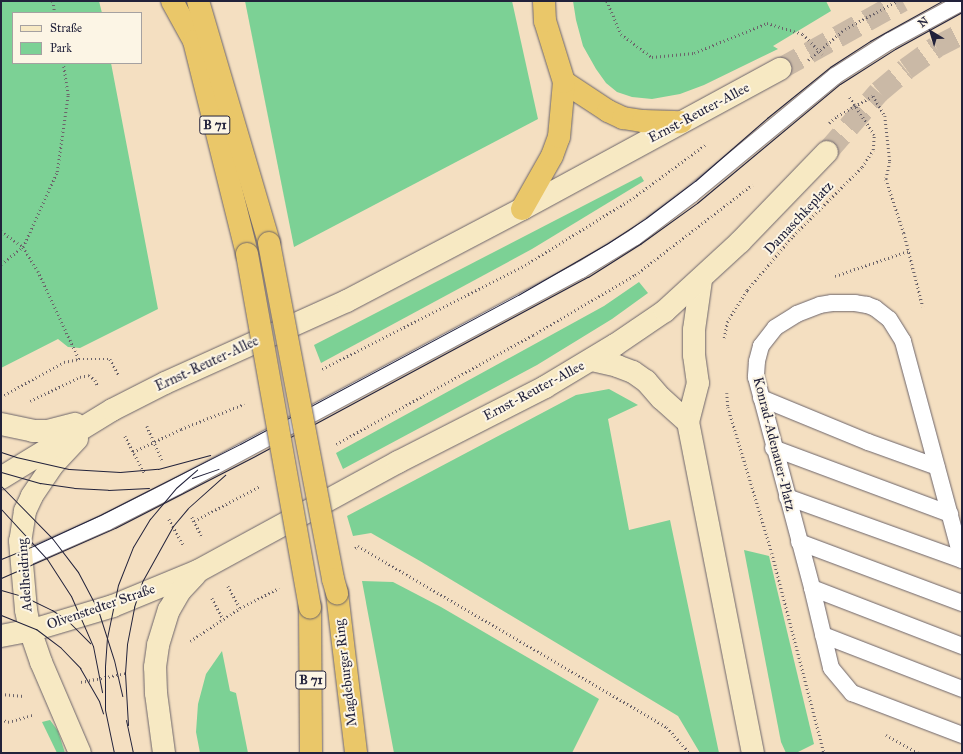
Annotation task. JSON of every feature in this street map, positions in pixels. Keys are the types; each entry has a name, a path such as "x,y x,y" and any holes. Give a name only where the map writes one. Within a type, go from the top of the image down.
{"highway":[{"name":"Magdeburger Ring","path":"172,1 194,41 247,254 310,607 311,753"},
{"name":"Magdeburger Ring","path":"198,1 269,243 337,593 356,753"},
{"path":"522,209 552,156 558,137 564,82 545,21 544,1"},
{"path":"564,82 608,111 623,118 643,121 681,122"},
{"path":"347,683 364,753"}],"main road":[{"name":"Ernst-Reuter-Allee","path":"103,415 165,383 347,301 522,209 780,69"},
{"name":"Ernst-Reuter-Allee","path":"198,571 398,462 545,387 592,360 659,315 701,280 827,152"},
{"path":"701,280 694,330 694,356 698,383 688,422 753,753"},
{"path":"592,360 617,366 633,372 646,381 661,398 688,422"},
{"name":"Adelheidring","path":"80,753 41,662 30,630 26,610 20,541 26,511 32,496 52,466 71,445 103,415"},
{"path":"1,424 33,431 48,431 103,415"},
{"path":"1,478 103,415"},
{"path":"164,753 156,693 155,668 158,645 161,631 172,604 180,591 198,571"},
{"name":"Olvenstedter Straße","path":"1,636 30,630 137,598 198,571"}],"lane":[{"path":"21,560 107,522 178,486 581,270 635,237 692,194 835,76 890,41 962,2"},
{"name":"Konrad-Adenauer-Platz","path":"962,560 903,341 890,319 875,308 855,303 843,302 820,305 797,314 775,328 761,346 757,361 756,377 786,498 812,588 831,668 852,694 962,735"},
{"path":"761,398 868,442 937,467"},
{"path":"773,448 950,514"},
{"path":"786,498 962,560"},
{"path":"799,542 962,603"},
{"path":"812,588 962,646"},
{"path":"823,635 962,689"}],"path":[{"path":"53,1 55,12"},
{"path":"607,1 621,34 652,57 694,53 767,22 803,34 819,50"},
{"path":"806,62 845,29 897,1"},
{"path":"1,264 22,247 57,172 68,95 63,64"},
{"path":"873,96 885,116 890,162 886,179 904,233 923,307"},
{"name":"Damaschkeplatz","path":"724,341 727,322 747,290 793,236 862,166 873,150 874,135 856,106"},
{"path":"320,369 525,265 630,200 707,143"},
{"path":"1,231 22,247 38,271 79,359"},
{"path":"1,396 64,362 79,359 110,359 120,376"},
{"path":"29,401 80,377 89,376 95,380 99,387"},
{"path":"726,392 728,407 772,553 824,753"},
{"path":"133,452 181,429 246,404"},
{"path":"147,426 162,460"},
{"path":"124,434 138,463"},
{"path":"192,517 194,521"},
{"path":"358,546 666,727 690,753"},
{"path":"186,647 189,642 223,619 210,592"},
{"path":"79,683 133,672"},
{"path":"1,694 24,696"},
{"path":"1,719 8,722 35,714"}],"green space":[{"path":"1,1 99,1 102,12 12,12 12,64 111,64 158,309 80,348 68,347 58,339 1,368"},
{"path":"245,1 512,1 538,119 294,247"},
{"path":"573,1 826,1 831,11 773,46 778,49 704,85 680,94 652,99 632,97 617,92 606,83 583,46"},
{"path":"641,176 644,181 532,249 321,363 314,345"},
{"path":"639,282 648,293 612,319 537,365 343,469 336,453 604,306"},
{"path":"609,389 638,405 608,419 629,530 670,520 719,753 700,753 678,716 420,561 371,533 353,536 347,516 576,395"},
{"path":"744,550 769,556 814,744 796,753 786,753 781,742"},
{"path":"362,581 393,582 441,607 599,699 572,753 394,753"},
{"path":"222,651 230,691 236,693 248,753 200,753 196,732 198,704 206,674"},
{"path":"50,720 58,731 65,753 57,753 42,722"}],"tunnel":[{"path":"780,69 902,1"},
{"path":"827,152 879,92 906,69 936,47 962,34"}],"tram line":[{"path":"1,559 102,514 240,444 518,295 608,243 646,218 695,181 767,118 830,67 870,41 942,1"},
{"path":"1,578 115,528 255,456 588,277 640,244 697,203 840,84 895,49 962,12"},
{"path":"1,452 16,457 69,469 120,472 158,469 210,455"},
{"path":"192,478 218,469"},
{"path":"114,753 105,710 105,666 107,638 118,585 133,547 150,519 176,488 197,470"},
{"path":"1,472 40,483 74,488 108,490 149,488"},
{"path":"128,725 125,673 127,644 134,607 143,580 173,526 188,508 225,475"},
{"path":"1,486 52,538 78,572 98,610 114,660 122,696"},
{"path":"1,509 47,559 71,596 93,646 102,692"},
{"path":"1,590 25,597 52,610 67,620 90,643"},
{"path":"1,615 36,629 61,648 80,668 99,701 103,713"},
{"path":"126,720 133,753"}]}
